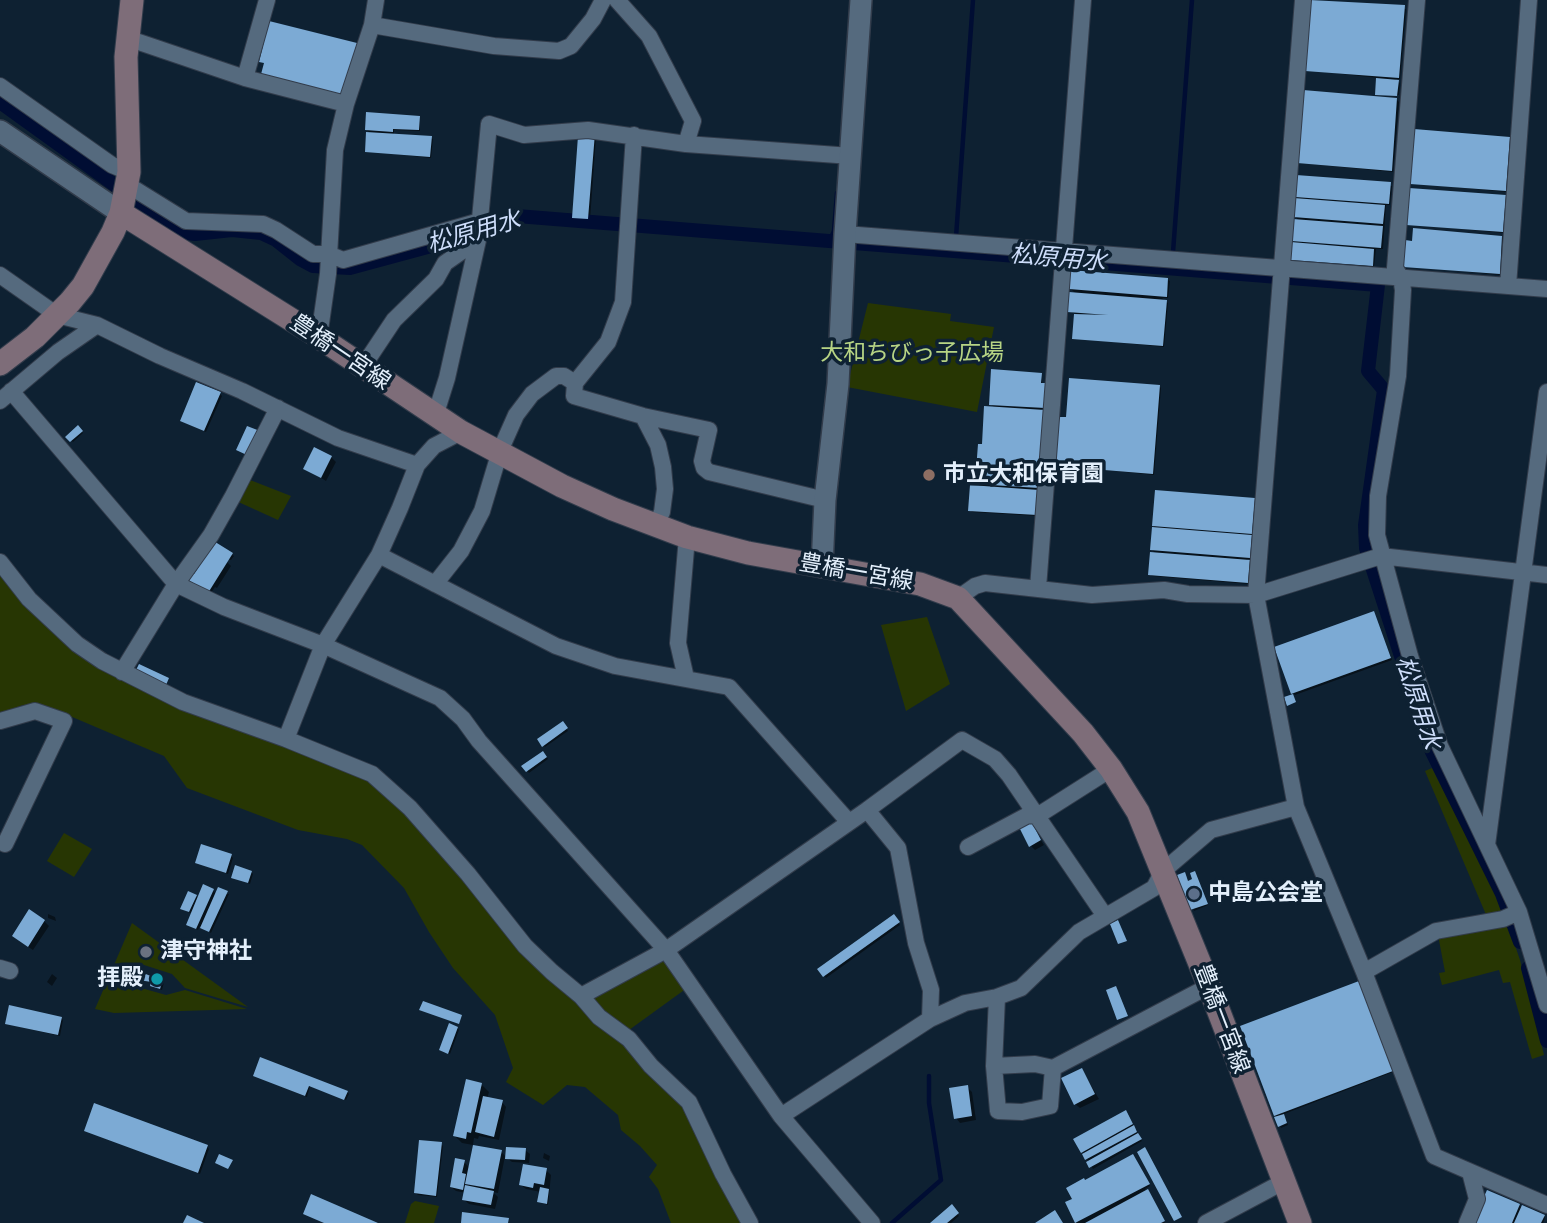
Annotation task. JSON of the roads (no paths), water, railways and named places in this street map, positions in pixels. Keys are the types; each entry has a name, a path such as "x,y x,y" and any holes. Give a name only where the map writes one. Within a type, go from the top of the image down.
{"main road":[{"path":"0,364 35,337 83,286 113,233 126,191 125,76 132,0"},
{"name":"豊橋一宮線","path":"126,191 362,368 461,432 562,486 687,537 748,553 919,584 958,598 1083,733 1111,769 1138,812 1209,986 1300,1223"}],"street":[{"path":"245,78 267,0"},
{"path":"319,337 328,263 335,150 346,104 372,25 376,0"},
{"path":"372,25 494,46 559,51 571,46 593,19 603,0"},
{"path":"617,0 649,36 693,121 686,144"},
{"path":"822,567 825,500 838,384 861,0"},
{"path":"1038,588 1083,0"},
{"path":"1303,0 1256,595 1296,807 1364,972 1434,1156 1547,1205"},
{"path":"1417,0 1395,268 1403,289 1398,376 1376,517 1381,556 1409,656 1440,746 1519,912 1547,1005"},
{"path":"1508,286 1529,0"},
{"path":"127,38 245,78 346,104"},
{"path":"0,86 112,165 126,191"},
{"path":"435,416 447,378 478,240 489,124 524,135 588,130 686,144 851,156"},
{"path":"0,131 186,221 263,224 328,263 480,222"},
{"path":"634,135 622,302 608,342 575,383 574,396 643,416 709,430 702,461 709,472 825,500"},
{"path":"845,234 1547,289"},
{"path":"362,368 394,320 436,279 445,263 478,240"},
{"path":"0,275 57,315 96,325 338,438 417,465"},
{"path":"96,325 5,396 176,584 224,607 323,645 440,698 463,719 479,741 666,950 782,1116 872,1223"},
{"path":"435,584 461,551 482,511 500,452 516,415 532,394 556,376 564,376 575,383"},
{"path":"1487,845 1547,392"},
{"path":"121,672 176,584 211,535 278,408"},
{"path":"643,416 658,444 663,467 665,489 662,512 656,525"},
{"path":"286,739 323,645 379,555 417,465 434,446 461,432"},
{"path":"686,678 678,643 687,537"},
{"path":"379,555 556,646 615,666 729,687 849,821"},
{"path":"958,598 975,586 985,583 1092,595 1164,590 1188,594 1256,595 1381,556 1547,575"},
{"path":"0,562 29,599 77,644 121,672 183,702 372,774 410,808 468,874 525,946 581,996 598,1017 629,1039 651,1066 689,1102 750,1223"},
{"path":"0,721 35,711 64,721 5,844"},
{"path":"581,996 666,950 867,810 962,740 995,759 1024,795 1105,916"},
{"path":"968,847 1028,816 1037,816 1111,769"},
{"path":"782,1116 930,1019 965,1003 997,997 1021,988 1065,943 1154,888 1163,871 1211,830 1296,807"},
{"path":"867,810 898,848 916,943 931,990 930,1019"},
{"path":"1364,972 1437,931 1503,919 1519,912"},
{"path":"994,1066 1035,1064 1053,1068 1209,986"},
{"path":"997,997 994,1066 998,1111 1021,1112 1050,1106 1053,1068"},
{"path":"1466,1223 1476,1199 1470,1172"},
{"path":"1206,1223 1283,1182"}],"waterway":[{"path":"956,237 973,0"},
{"path":"1173,252 1192,0"},
{"name":"松原用水","path":"0,102 180,232 195,234 232,230 261,233 276,240 313,266 350,268 472,235 517,216 1378,285 1368,371 1384,390 1365,525 1366,548 1432,752 1502,894 1520,942"},
{"path":"829,242 834,231 837,193"},
{"name":"松原用水","path":"1528,968 1547,1041"},
{"path":"892,1223 941,1180 929,1103 929,1076"}],"place":[{"name":"市立大和保育園","path":"929,475"},
{"name":"中島公会堂","path":"1194,894"},
{"name":"津守神社","path":"146,952"},
{"name":"拝殿","path":"157,979"}],"park label":[{"name":"大和ちびっ子広場","path":"912,354"}]}
